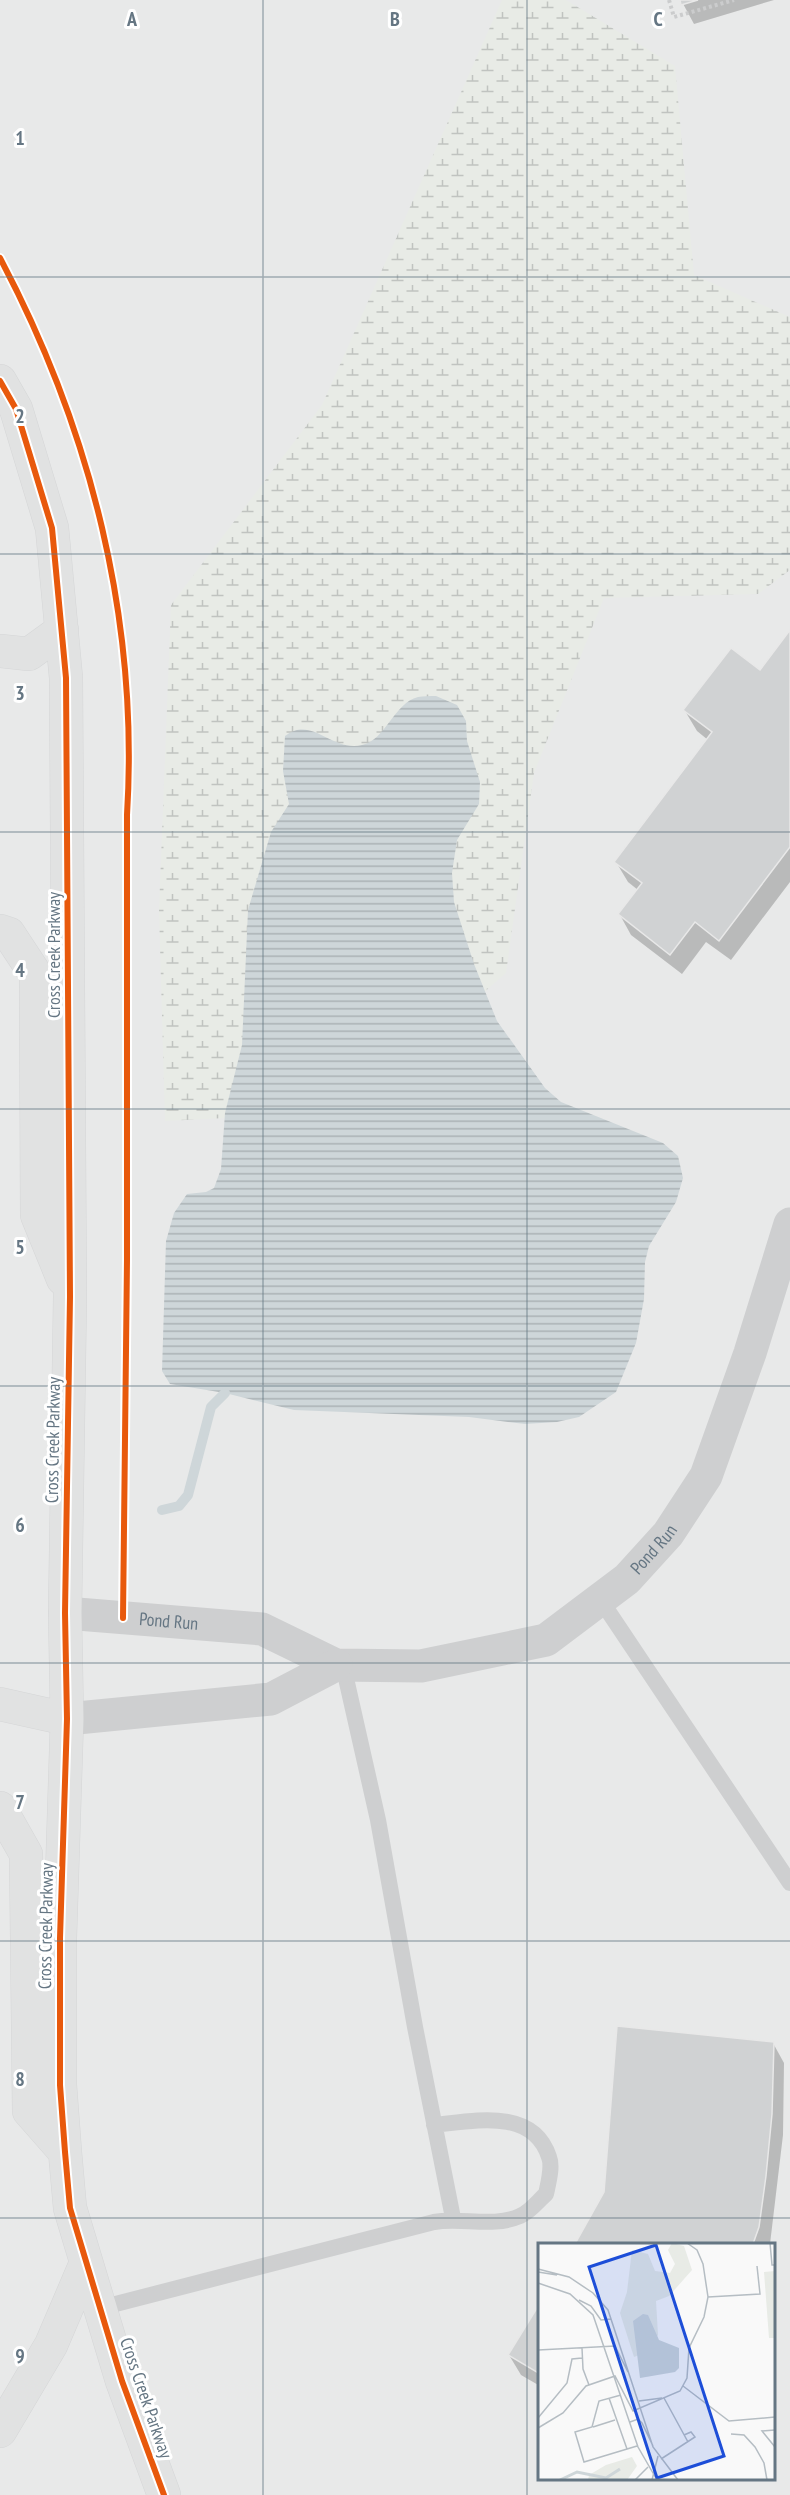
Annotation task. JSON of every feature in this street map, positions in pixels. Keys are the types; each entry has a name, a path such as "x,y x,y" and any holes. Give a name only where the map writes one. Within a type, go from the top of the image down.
{"street":[{"name":"Cross Creek Parkway","path":"0,381 16,409 52,528 66,678 70,1297 65,1613 68,1719 60,1950 60,2085 65,2152 70,2208 122,2381 164,2495"},
{"path":"0,651 29,654 62,630"},
{"path":"0,931 9,934 36,975 37,1215 70,1297"},
{"name":"Pond Run","path":"65,1613 262,1629 340,1665 421,1666 546,1640 627,1579 668,1534 706,1476 750,1353 790,1224"},
{"name":"Pond Run","path":"68,1719 271,1699 340,1665"},
{"path":"0,1704 68,1719"},
{"path":"0,1808 26,1854 29,2111 65,2152"},
{"path":"0,2431 51,2345 86,2263"}],"lane":[{"path":"600,1599 790,1883"},
{"path":"340,1665 378,1820 453,2218"},
{"path":"100,2308 398,2230 453,2218 486,2223 520,2216 546,2194 550,2158 541,2143 523,2126 504,2119 434,2125"}],"path":[{"path":"669,0 674,17 734,0"}],"shaded area":[{"path":"0,0 790,0 790,2495 0,2495"},
{"path":"436,696 457,705 466,721 467,741 480,782 479,804 457,840 452,873 454,902 474,964 497,1021 545,1088 561,1102 663,1143 678,1156 683,1178 676,1202 649,1246 645,1262 644,1299 636,1343 616,1392 579,1417 557,1422 525,1424 469,1417 294,1410 225,1393 170,1384 162,1371 166,1241 174,1213 187,1194 206,1192 214,1188 221,1169 225,1113 242,1045 248,910 271,832 289,804 283,771 285,736 295,731 313,731 341,744 362,745 377,737 402,706 418,697"}],"green space":[{"path":"502,0 566,0 675,66 694,275 790,317 790,570 758,594 604,598 534,773 506,973 347,1112 165,1121 159,910 171,605 322,405"}],"building":[{"path":"680,0 698,0 681,5"},
{"path":"790,630 790,847 719,941 695,922 670,955 618,914 642,883 614,862 712,732 683,710 731,648 760,670"},
{"path":"617,2026 774,2042 772,2114 766,2176 759,2227 753,2243 576,2243 604,2192"},
{"path":"538,2306 538,2373 508,2355"}],"waterway":[{"path":"162,1510 179,1506 188,1495 211,1407 225,1393"}],"cycle path":[{"path":"0,258 32,323 60,390 83,459 102,528 116,599 125,670 129,742 123,1618"},
{"path":"0,381 16,409 52,528 66,678 70,1297 65,1613 67,1719 60,1938 60,2085 65,2152 70,2208 122,2381 164,2495"}]}
